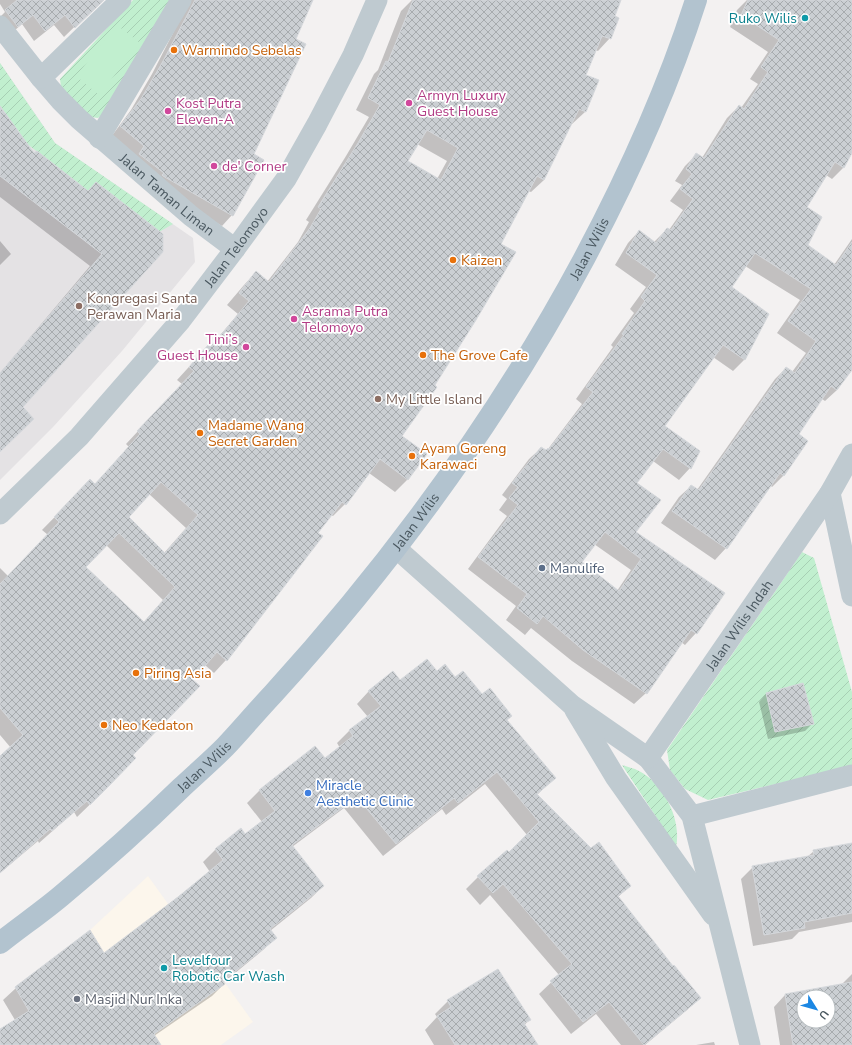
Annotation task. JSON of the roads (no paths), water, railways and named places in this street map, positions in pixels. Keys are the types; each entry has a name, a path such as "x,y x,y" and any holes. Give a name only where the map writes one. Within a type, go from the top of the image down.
{"main road":[{"name":"Jalan Wilis","path":"0,943 61,896 145,823 224,747 344,614 449,478 498,406 556,310 605,220 650,120 681,43 696,0"}],"street":[{"path":"41,78 121,0"},
{"path":"99,138 181,0"},
{"name":"Jalan Telomoyo","path":"0,514 79,437 181,320 236,249 294,166 353,55 377,0"},
{"name":"Jalan Taman Liman","path":"0,26 60,100 99,138 192,216 236,249"},
{"name":"Jalan Wilis Indah","path":"648,758 830,493 852,454"},
{"path":"830,493 852,596"},
{"path":"396,548 573,706 648,758 692,816 750,1045"},
{"path":"573,706 616,778 719,924"},
{"path":"692,816 852,775"}],"place":[{"name":"Ruko Wilis","path":"805,18"},
{"name":"Warmindo Sebelas","path":"174,50"},
{"name":"Armyn Luxury Guest House","path":"409,103"},
{"name":"Kost Putra Eleven-A","path":"168,111"},
{"name":"de' Corner","path":"214,166"},
{"name":"Kaizen","path":"453,260"},
{"name":"Kongregasi Santa Perawan Maria","path":"79,306"},
{"name":"Asrama Putra Telomoyo","path":"294,319"},
{"name":"Tini’s Guest House","path":"246,347"},
{"name":"The Grove Cafe","path":"423,355"},
{"name":"My Little Island","path":"378,399"},
{"name":"Madame Wang Secret Garden","path":"200,433"},
{"name":"Ayam Goreng Karawaci","path":"412,456"},
{"name":"Manulife","path":"542,568"},
{"name":"Piring Asia","path":"136,673"},
{"name":"Neo Kedaton","path":"104,725"},
{"name":"Miracle Aesthetic Clinic","path":"308,793"},
{"name":"Levelfour Robotic Car Wash","path":"164,968"},
{"name":"Masjid Nur Inka","path":"77,999"}]}
